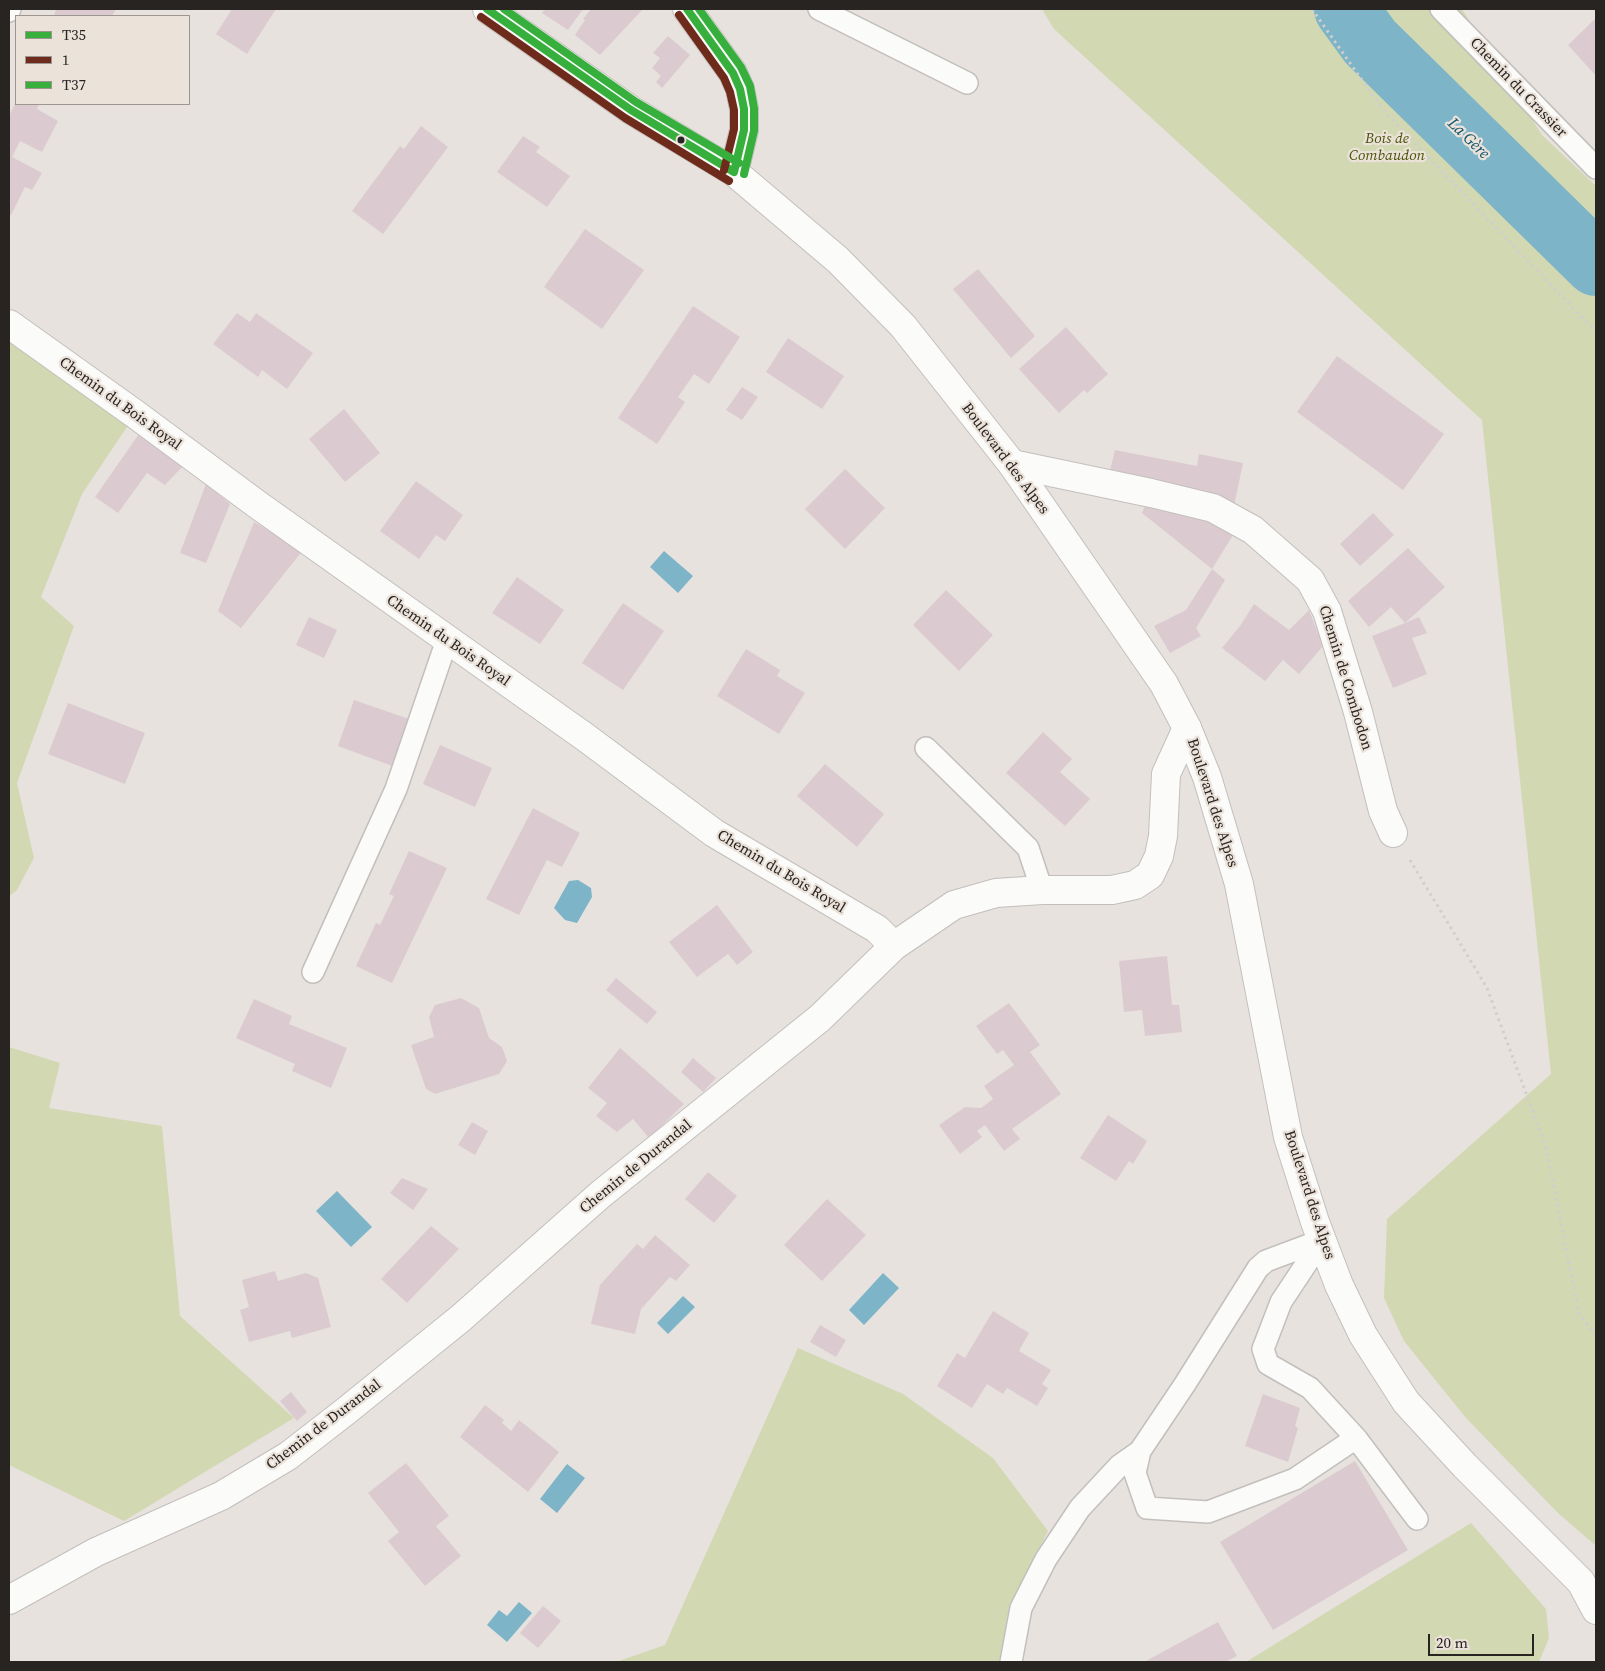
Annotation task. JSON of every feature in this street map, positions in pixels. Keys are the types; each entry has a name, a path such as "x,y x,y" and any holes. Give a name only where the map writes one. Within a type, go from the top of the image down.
{"street":[{"name":"Boulevard des Alpes","path":"487,9 630,110 734,172 838,260 903,326 1012,464 1164,684 1187,728 1207,777 1239,884 1288,1137 1339,1285 1363,1335 1406,1402 1465,1466 1581,1582 1596,1610"},
{"path":"687,9 733,73 740,89 744,109 744,130 734,172"},
{"name":"Chemin du Bois Royal","path":"9,324 258,505 585,737 714,832 877,929 894,946"},
{"name":"Chemin de Combodon","path":"1012,464 1213,508 1253,530 1310,580 1327,612 1358,712 1383,811 1393,832"},
{"name":"Chemin de Durandal","path":"9,1600 96,1552 221,1496 288,1456 461,1318 601,1194 820,1018 894,946 954,906 996,893 1042,890 1112,890 1135,885 1150,875 1159,856 1163,836 1166,774 1187,728"}],"lane":[{"path":"819,9 967,83"},
{"name":"Chemin du Crassier","path":"1441,9 1596,168"},
{"path":"313,972 396,789 447,640"},
{"path":"926,748 1028,848 1042,890"},
{"path":"1322,1240 1281,1302 1263,1349 1268,1364 1310,1388 1356,1438 1417,1519"},
{"path":"1011,1662 1021,1608 1046,1559 1080,1508 1120,1465 1140,1450 1185,1384 1258,1268 1266,1261 1322,1240"},
{"path":"1140,1450 1135,1473 1147,1508 1208,1512 1295,1479 1356,1438"}],"path":[{"path":"1312,9 1383,110 1596,332"},
{"path":"1393,832 1486,988 1546,1146 1579,1314 1596,1335"}],"green space":[{"name":"Bois de Combaudon","path":"1042,9 1462,9 1542,135 1596,186 1596,1546 1558,1513 1466,1418 1404,1341 1384,1298 1387,1219 1551,1074 1482,420 1054,29"},
{"path":"9,333 131,421 82,494 41,597 74,626 17,783 34,858 17,890 9,896"},
{"path":"9,1047 60,1063 49,1108 162,1126 180,1316 294,1418 124,1521 9,1465"},
{"path":"798,1348 903,1394 993,1458 1048,1531 1009,1608 999,1662 616,1662 665,1645"},
{"path":"1471,1523 1546,1609 1549,1638 1539,1662 1246,1662"}],"water":[{"path":"664,551 693,576 678,593 650,567"},
{"path":"578,880 591,888 592,897 577,923 565,920 554,908 569,881"},
{"path":"337,1191 372,1227 351,1247 316,1211"},
{"path":"883,1273 899,1288 864,1325 849,1310"},
{"path":"683,1296 695,1307 668,1334 657,1323"},
{"path":"567,1464 585,1478 557,1513 540,1499"},
{"path":"519,1602 532,1613 507,1642 487,1625 499,1610 507,1616"}],"building":[{"path":"56,9 116,9 113,15 54,15"},
{"path":"232,9 276,9 247,54 216,34"},
{"path":"545,9 583,9 568,30 542,13"},
{"path":"591,9 643,9 600,55 575,35 585,20 583,19"},
{"path":"1596,18 1596,76 1568,45"},
{"path":"668,36 690,55 662,88 656,82 661,76 652,68 660,58 653,53"},
{"path":"15,104 39,105 37,109 58,121 42,152 20,141 12,157 42,173 32,190 25,187 11,215 9,214 10,114"},
{"path":"421,126 448,147 383,234 352,211 400,146 404,149"},
{"path":"523,136 540,147 536,152 570,176 547,207 497,172"},
{"path":"585,229 644,270 602,329 544,287"},
{"path":"978,269 1035,336 1011,358 953,289"},
{"path":"693,306 740,337 709,384 694,374 678,397 685,402 657,444 618,418"},
{"path":"237,313 250,322 256,313 313,353 287,389 262,370 258,377 213,344"},
{"path":"1066,327 1108,374 1087,393 1084,390 1059,413 1019,369"},
{"path":"788,338 844,376 822,409 766,372"},
{"path":"1337,356 1444,434 1403,490 1297,412"},
{"path":"742,387 758,397 742,420 726,410"},
{"path":"344,409 380,453 345,482 309,439"},
{"path":"139,434 184,465 165,485 147,473 118,513 95,497"},
{"path":"1115,450 1197,466 1199,454 1243,463 1234,506 1109,475"},
{"path":"845,469 885,508 845,549 805,509"},
{"path":"416,481 463,515 445,541 436,535 419,559 380,531"},
{"path":"206,484 230,504 206,563 180,553"},
{"path":"1146,503 1210,517 1233,535 1212,569 1142,513"},
{"path":"1373,513 1394,535 1360,566 1340,544"},
{"path":"254,522 303,550 241,628 218,611"},
{"path":"1408,548 1445,587 1405,623 1391,607 1369,627 1348,601"},
{"path":"1212,569 1225,580 1196,628 1201,636 1170,653 1154,626 1186,610"},
{"path":"517,577 564,610 540,644 492,613"},
{"path":"946,590 993,635 959,671 913,625"},
{"path":"623,603 664,631 623,690 582,663"},
{"path":"1254,604 1289,630 1309,610 1323,646 1299,674 1283,660 1265,681 1222,648 1240,626"},
{"path":"309,617 337,630 324,658 296,645"},
{"path":"1419,617 1427,633 1412,638 1427,674 1393,688 1372,636"},
{"path":"746,649 780,670 777,676 805,693 779,734 717,696"},
{"path":"354,700 412,720 395,767 338,746"},
{"path":"68,703 145,733 125,784 48,754"},
{"path":"1043,732 1072,759 1060,772 1090,799 1065,826 1006,773"},
{"path":"440,745 492,768 475,807 423,784"},
{"path":"825,764 884,814 857,847 797,796"},
{"path":"533,808 580,833 562,867 547,860 519,915 486,899"},
{"path":"409,851 447,868 392,983 356,966 376,923 380,925 394,896 389,894"},
{"path":"717,905 753,952 737,965 728,954 697,977 669,942"},
{"path":"1167,956 1172,1005 1179,1005 1182,1032 1145,1036 1142,1010 1124,1012 1119,961"},
{"path":"616,978 657,1012 647,1024 606,990"},
{"path":"461,998 479,1008 489,1038 502,1047 507,1061 499,1074 435,1094 426,1089 411,1045 434,1037 429,1017 435,1005"},
{"path":"254,999 292,1016 289,1024 347,1048 331,1088 292,1071 295,1064 236,1038"},
{"path":"1009,1003 1040,1045 1030,1052 1061,1094 1012,1129 1020,1139 1004,1151 985,1125 977,1131 982,1137 960,1154 939,1125 965,1107 981,1108 993,1099 984,1086 1014,1065 1003,1050 997,1054 976,1026"},
{"path":"620,1048 684,1104 649,1138 633,1119 617,1132 596,1116 607,1103 588,1088"},
{"path":"693,1058 716,1078 703,1092 681,1072"},
{"path":"1108,1115 1147,1141 1133,1164 1129,1161 1116,1181 1080,1158"},
{"path":"472,1122 488,1131 475,1155 458,1145"},
{"path":"708,1172 737,1196 714,1223 685,1199"},
{"path":"402,1178 428,1189 413,1210 390,1193"},
{"path":"827,1199 866,1235 822,1281 784,1245"},
{"path":"431,1226 459,1249 407,1303 381,1279"},
{"path":"655,1235 690,1265 676,1281 670,1277 641,1309 635,1334 591,1324 600,1285 637,1244 643,1249"},
{"path":"275,1271 278,1281 306,1273 318,1278 331,1327 292,1338 290,1331 249,1342 240,1310 249,1307 242,1280"},
{"path":"993,1311 1029,1333 1019,1351 1051,1370 1042,1384 1048,1388 1037,1406 1007,1388 1003,1394 987,1384 972,1408 937,1386 957,1353 965,1358"},
{"path":"820,1325 846,1340 836,1357 810,1342"},
{"path":"291,1392 307,1412 297,1421 280,1401"},
{"path":"1263,1394 1300,1408 1295,1426 1298,1428 1288,1462 1245,1446"},
{"path":"485,1405 504,1420 502,1423 511,1431 519,1420 559,1452 528,1492 460,1437"},
{"path":"1355,1461 1408,1550 1273,1630 1220,1542"},
{"path":"406,1463 449,1516 436,1526 461,1556 425,1586 388,1541 399,1532 368,1493"},
{"path":"543,1606 561,1621 538,1648 520,1633"},
{"path":"1218,1622 1237,1656 1225,1662 1144,1662"}],"waterway":[{"name":"La Gère","path":"1346,9 1370,42 1596,264"}],"transit line":[{"name":"T35","path":"487,9 631,110 734,172"},
{"name":"T37","path":"504,9 636,102 739,163"},
{"name":"T35","path":"687,9 733,73 740,89 744,109 744,130 734,172"},
{"name":"T37","path":"699,9 741,67 750,86 754,108 754,131 744,174"},
{"name":"1","path":"679,15 724,78 730,92 734,110 734,129 724,170"},
{"name":"1","path":"481,17 625,118 729,181"}]}
